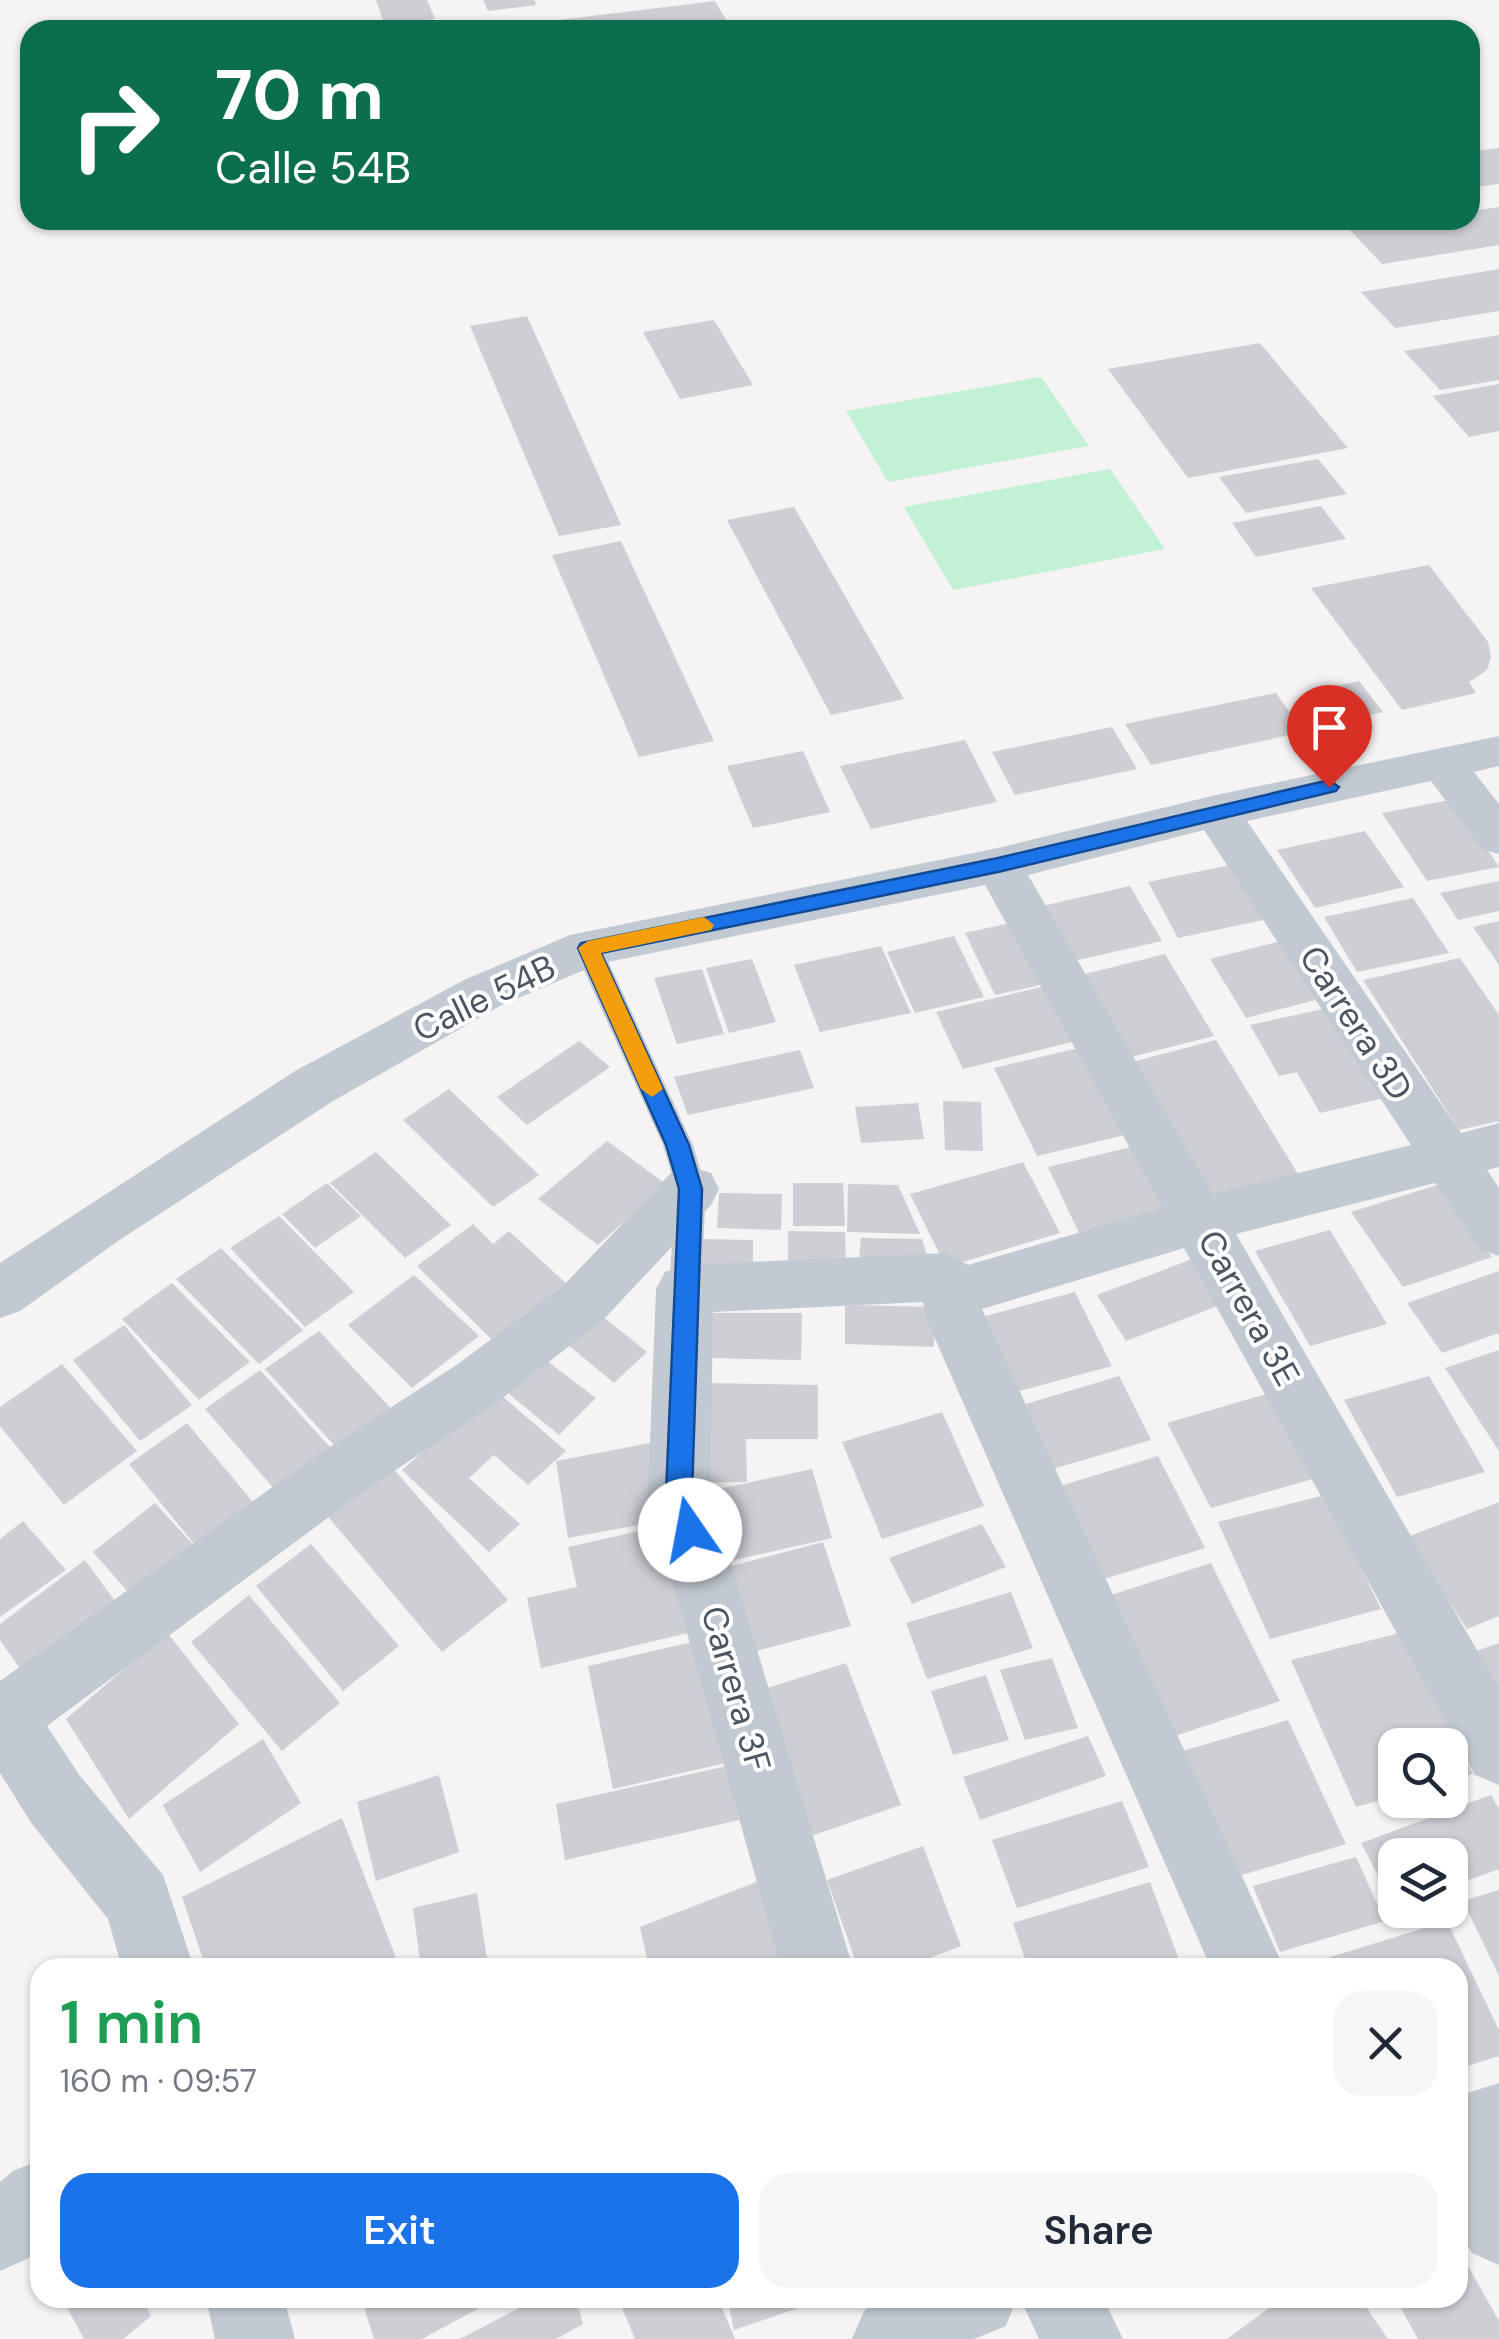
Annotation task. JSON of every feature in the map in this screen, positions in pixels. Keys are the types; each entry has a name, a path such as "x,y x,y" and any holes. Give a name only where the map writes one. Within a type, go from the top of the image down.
{"street":[{"name":"Calle 54B","path":"0,1294 98,1225 314,1086 482,993 588,948 998,865 1216,811 1499,751"},
{"path":"1442,763 1499,837"},
{"name":"Carrera 3D","path":"1216,811 1499,1233"},
{"name":"Carrera 3E","path":"998,865 1499,1752"},
{"path":"685,1290 948,1286 1499,1145"},
{"path":"155,1958 138,1900 4,1732 338,1475 479,1382 569,1314 690,1189"},
{"path":"948,1286 955,1318 1243,1958"},
{"name":"Carrera 3F","path":"685,1290 679,1494 814,1958"},
{"path":"1468,2131 1499,2121"},
{"path":"1468,2176 1499,2226"},
{"path":"0,2232 30,2206"},
{"path":"247,2308 255,2339"},
{"path":"1065,2308 1083,2339"}],"lane":[{"name":"Carrera 3F","path":"588,948 678,1145 690,1189 685,1290"}],"green space":[{"path":"1041,377 1089,446 888,482 846,411"},
{"path":"1110,469 1165,549 953,590 904,507"}],"building":[{"path":"376,0 427,0 435,19 427,20 383,20"},
{"path":"483,0 534,0 537,5 488,11"},
{"path":"715,1 726,20 559,20"},
{"path":"1499,148 1499,184 1480,187 1480,151"},
{"path":"1499,207 1499,245 1382,264 1350,230 1480,230 1480,210"},
{"path":"1499,269 1499,311 1395,328 1361,292"},
{"path":"527,316 621,525 559,536 470,326"},
{"path":"714,320 753,385 680,399 643,332"},
{"path":"1499,335 1499,380 1440,390 1404,351"},
{"path":"1260,343 1348,448 1188,478 1108,369"},
{"path":"1499,384 1499,431 1469,437 1433,396"},
{"path":"1318,459 1347,494 1246,513 1219,477"},
{"path":"1321,506 1346,539 1256,557 1232,523"},
{"path":"794,507 904,699 831,715 727,520"},
{"path":"621,541 714,741 639,757 552,555"},
{"path":"1429,565 1488,642 1491,658 1487,670 1469,682 1476,693 1402,710 1311,588"},
{"path":"1359,681 1383,712 1343,721 1320,690"},
{"path":"1276,693 1304,732 1151,765 1125,724"},
{"path":"1112,727 1137,769 1015,795 992,752"},
{"path":"965,740 997,802 871,829 840,766"},
{"path":"803,751 830,812 753,828 727,766"},
{"path":"1455,799 1499,867 1427,881 1382,813"},
{"path":"1365,831 1404,887 1315,908 1277,850"},
{"path":"1235,864 1268,919 1178,938 1148,882"},
{"path":"1499,881 1499,911 1458,920 1440,893"},
{"path":"1130,886 1162,941 1069,962 1038,907"},
{"path":"1413,898 1449,953 1357,972 1324,917"},
{"path":"1499,921 1499,965 1473,927"},
{"path":"1010,923 1041,985 995,995 965,933"},
{"path":"954,936 984,997 915,1013 887,952"},
{"path":"1285,940 1324,998 1246,1018 1210,959"},
{"path":"881,946 911,1013 820,1032 794,965"},
{"path":"1165,954 1214,1036 1131,1057 1085,974"},
{"path":"1460,958 1499,1015 1499,1121 1459,1130 1363,980"},
{"path":"752,959 776,1022 729,1033 706,968"},
{"path":"702,969 724,1034 677,1044 654,978"},
{"path":"1046,986 1076,1041 963,1069 936,1012"},
{"path":"1332,1007 1388,1097 1320,1113 1297,1072 1279,1076 1250,1025"},
{"path":"1216,1040 1298,1174 1209,1197 1132,1062"},
{"path":"579,1041 610,1067 527,1125 497,1097"},
{"path":"1083,1047 1129,1134 1037,1156 994,1068"},
{"path":"800,1050 814,1088 688,1115 674,1077"},
{"path":"449,1089 539,1175 493,1207 403,1120"},
{"path":"943,1101 981,1102 983,1151 945,1150"},
{"path":"918,1103 924,1139 861,1143 855,1107"},
{"path":"607,1141 666,1184 598,1245 538,1199"},
{"path":"1135,1146 1175,1221 1084,1244 1048,1167"},
{"path":"376,1152 451,1225 405,1258 330,1183"},
{"path":"1023,1162 1060,1233 946,1267 910,1194"},
{"path":"327,1183 361,1216 315,1248 282,1214"},
{"path":"793,1183 843,1183 845,1226 793,1226"},
{"path":"848,1184 898,1185 920,1234 847,1232"},
{"path":"1440,1184 1492,1257 1403,1287 1351,1212"},
{"path":"719,1193 782,1194 781,1230 717,1228"},
{"path":"279,1216 354,1292 305,1327 230,1248"},
{"path":"473,1224 493,1244 509,1231 568,1285 494,1342 417,1266"},
{"path":"1330,1230 1387,1324 1310,1346 1255,1251"},
{"path":"788,1231 845,1232 846,1270 788,1270"},
{"path":"861,1238 922,1239 931,1268 858,1270"},
{"path":"697,1239 753,1240 753,1279 695,1278"},
{"path":"221,1248 303,1330 259,1364 176,1279"},
{"path":"1195,1258 1226,1303 1126,1341 1097,1295"},
{"path":"1499,1271 1499,1333 1442,1353 1407,1303"},
{"path":"414,1275 479,1336 412,1388 348,1325"},
{"path":"172,1283 250,1362 199,1400 122,1319"},
{"path":"1075,1292 1112,1366 1016,1392 982,1317"},
{"path":"845,1305 934,1307 934,1347 845,1344"},
{"path":"710,1313 802,1313 801,1360 708,1358"},
{"path":"602,1316 647,1352 614,1383 568,1345"},
{"path":"124,1325 192,1405 140,1441 73,1360"},
{"path":"319,1331 397,1415 343,1455 265,1369"},
{"path":"1499,1350 1499,1451 1445,1368"},
{"path":"538,1354 596,1398 559,1435 502,1388"},
{"path":"62,1364 137,1451 64,1505 0,1426 0,1407"},
{"path":"260,1370 338,1456 282,1498 205,1409"},
{"path":"1119,1376 1151,1440 1046,1471 1016,1407"},
{"path":"1429,1376 1485,1472 1397,1497 1344,1400"},
{"path":"696,1383 818,1385 818,1439 746,1439 747,1482 698,1483"},
{"path":"494,1389 566,1451 528,1485 494,1455 469,1478 520,1524 489,1552 402,1470"},
{"path":"1276,1391 1323,1476 1211,1508 1167,1423"},
{"path":"942,1412 984,1506 882,1539 842,1442"},
{"path":"187,1423 262,1513 204,1556 129,1464"},
{"path":"655,1442 671,1519 568,1538 556,1461"},
{"path":"1158,1456 1205,1548 1101,1580 1057,1487"},
{"path":"390,1465 508,1600 442,1652 325,1513"},
{"path":"812,1469 832,1538 716,1564 700,1493"},
{"path":"1325,1495 1381,1609 1270,1639 1218,1522"},
{"path":"1499,1502 1499,1616 1467,1629 1407,1537"},
{"path":"155,1503 200,1552 136,1601 93,1552"},
{"path":"23,1521 66,1570 0,1617 0,1539"},
{"path":"670,1524 696,1631 541,1668 527,1598 577,1587 568,1547"},
{"path":"982,1524 1006,1567 912,1604 889,1558"},
{"path":"823,1542 851,1626 745,1654 720,1569"},
{"path":"311,1544 399,1646 343,1691 256,1586"},
{"path":"85,1560 125,1615 28,1680 0,1640 0,1624"},
{"path":"1211,1563 1280,1701 1175,1736 1108,1596"},
{"path":"1011,1592 1033,1648 927,1679 906,1623"},
{"path":"249,1595 340,1703 282,1751 191,1642"},
{"path":"167,1632 239,1724 129,1819 66,1719"},
{"path":"1404,1632 1451,1728 1378,1728 1378,1801 1356,1807 1291,1660"},
{"path":"705,1639 734,1761 613,1789 588,1666"},
{"path":"1499,1643 1499,1701 1471,1653"},
{"path":"1052,1658 1078,1728 1025,1740 1000,1670"},
{"path":"846,1663 901,1805 802,1839 752,1693"},
{"path":"986,1675 1009,1740 953,1755 931,1691"},
{"path":"1288,1720 1346,1844 1232,1878 1179,1752"},
{"path":"1088,1736 1106,1776 980,1820 963,1777"},
{"path":"263,1739 301,1803 200,1872 163,1805"},
{"path":"727,1766 739,1820 565,1860 556,1804"},
{"path":"439,1775 459,1852 376,1881 357,1802"},
{"path":"1491,1795 1499,1809 1499,1869 1468,1880 1468,1838 1378,1838 1378,1876 1361,1843 1429,1818 1468,1818 1468,1803"},
{"path":"1122,1801 1149,1867 1017,1908 992,1840"},
{"path":"342,1818 396,1958 203,1958 182,1897"},
{"path":"923,1846 961,1946 929,1958 854,1958 827,1880"},
{"path":"1356,1857 1378,1906 1378,1923 1280,1952 1253,1886"},
{"path":"769,1877 794,1955 647,1958 640,1927"},
{"path":"1150,1882 1178,1958 1025,1958 1013,1923"},
{"path":"1499,1890 1499,1976 1468,1911 1468,1899"},
{"path":"477,1893 487,1958 420,1958 413,1908"},
{"path":"1424,1928 1450,1928 1465,1958 1327,1958"},
{"path":"1468,1965 1499,2030 1499,2056 1468,2066"},
{"path":"1468,2266 1499,2321 1499,2339 1418,2339 1401,2308 1468,2308"},
{"path":"67,2308 147,2308 151,2316 123,2339 84,2339"},
{"path":"364,2308 479,2308 422,2339 374,2339"},
{"path":"519,2308 579,2308 583,2324 556,2339 460,2339"},
{"path":"622,2308 722,2308 735,2339 635,2339"},
{"path":"729,2308 798,2308 734,2330"},
{"path":"1269,2308 1367,2308 1388,2339 1227,2339"}],"slow traffic":[{"path":"652,1089 588,948 704,925"}],"route":[{"path":"690,1530 679,1494 690,1189 678,1145 588,948 998,865 1329,787"}]}
